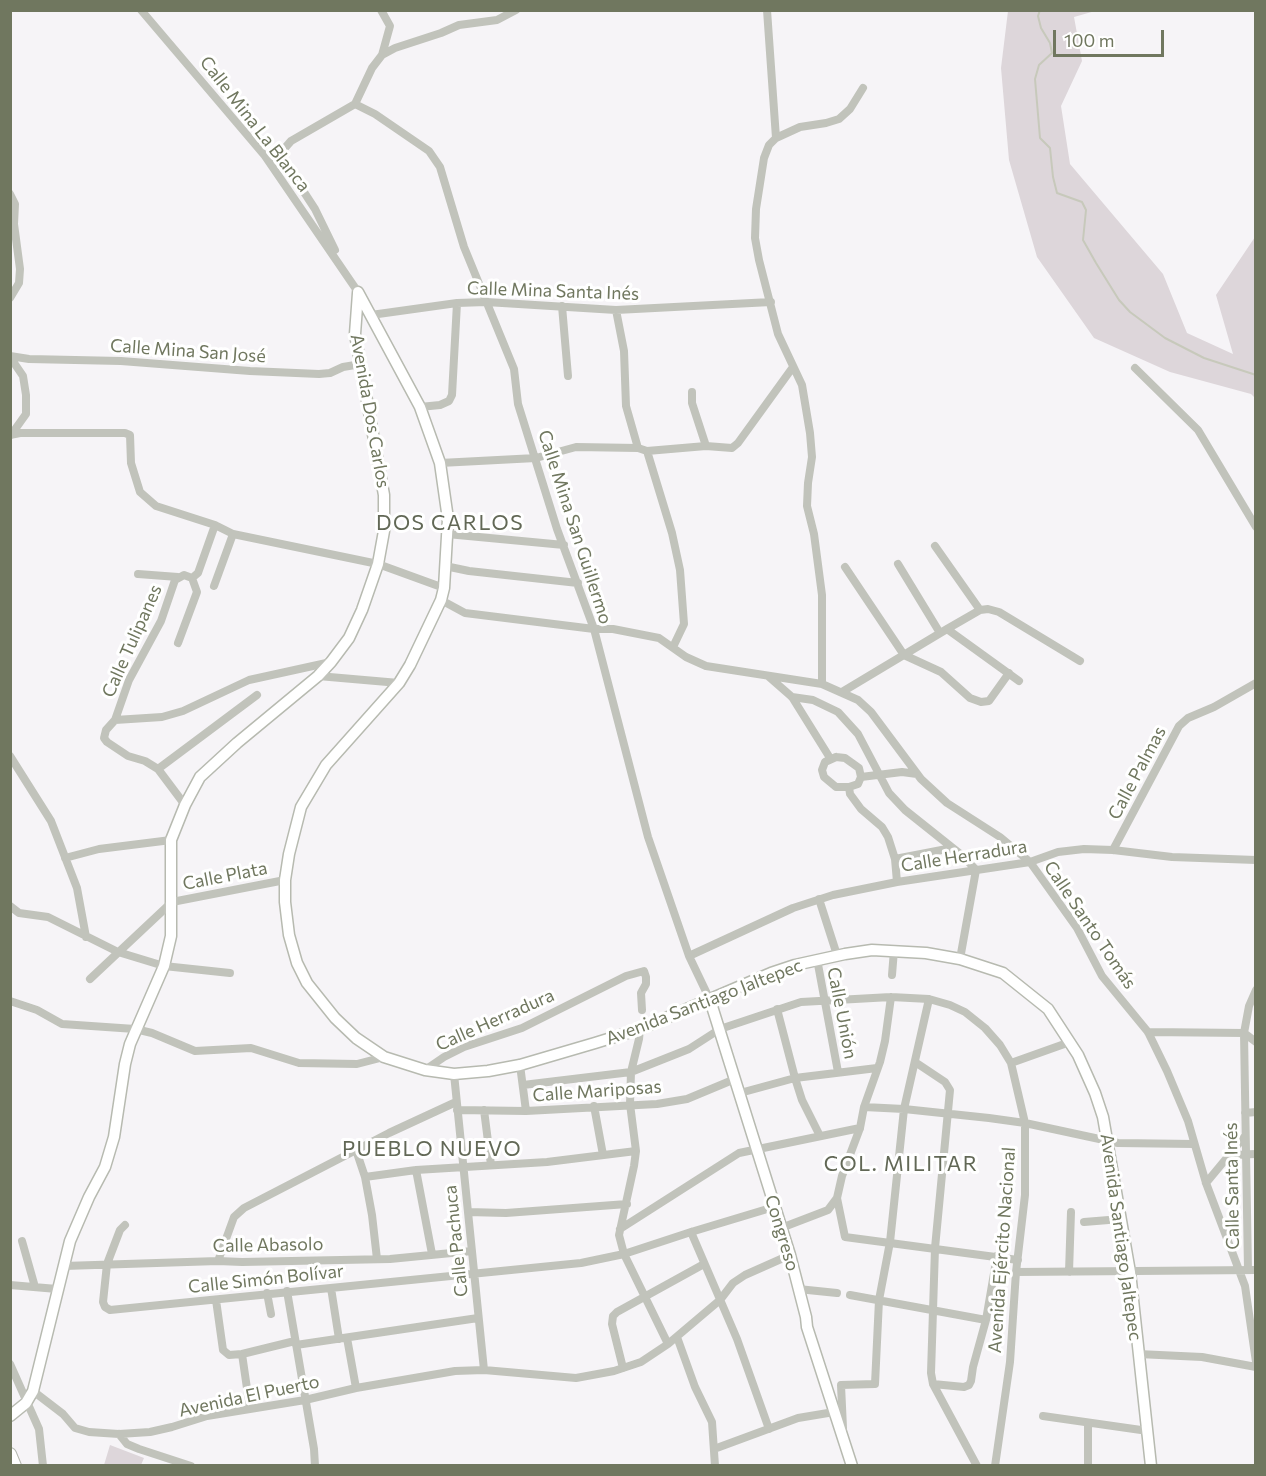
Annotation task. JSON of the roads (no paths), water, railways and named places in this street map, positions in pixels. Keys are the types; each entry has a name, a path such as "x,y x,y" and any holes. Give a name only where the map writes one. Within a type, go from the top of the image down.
{"main road":[{"path":"10,1454 15,1466"}],"street":[{"name":"Calle Mina La Blanca","path":"141,10 266,156 358,292"},
{"path":"340,263 315,209 282,155 284,148 291,141 355,104 372,68 382,55 390,26 381,10"},
{"path":"382,55 395,48 459,25 497,20 516,10"},
{"path":"767,10 776,138"},
{"path":"822,684 822,596 816,544 807,506 812,457 810,433 802,385 778,334 759,260 755,238 756,209 764,158 769,145 776,138 800,127 839,119 850,109 863,88"},
{"name":"Calle Mina San Guillermo","path":"355,104 375,114 429,151 440,167 464,247 514,369 518,404 594,629 648,837 690,956 710,1000"},
{"path":"10,194 15,204 14,224 20,269 19,283 10,298"},
{"name":"Avenida Santiago Jaltepec","path":"358,292 420,407 440,463 448,519 444,588 441,600 399,683 326,765 301,807 293,834 285,880 285,902 289,935 297,963 307,983 335,1018 356,1038 384,1057 425,1070 453,1074 520,1065 640,1029 771,973 837,955 872,950 894,950 960,959 1003,973 1048,1009 1070,1042 1095,1093 1109,1142 1130,1272 1151,1466"},
{"name":"Avenida Dos Carlos","path":"171,840 185,805 200,777 318,676 349,638 362,610 378,564 384,531 384,495 355,334 358,292"},
{"name":"Calle Mina Santa Inés","path":"371,315 456,303 486,302 616,310 771,302"},
{"path":"420,407 440,405 449,401 452,395 456,303"},
{"path":"562,306 568,376"},
{"path":"616,310 624,351 626,406 672,532 680,570 684,624 672,647"},
{"path":"10,357 23,376 26,395 26,414 11,435"},
{"name":"Calle Mina San José","path":"10,357 121,361 319,374 362,364"},
{"path":"440,463 536,458 576,447 643,449 732,447 738,443 793,367"},
{"path":"1135,368 1198,430 1256,526"},
{"path":"692,392 692,403 706,446"},
{"path":"11,435 20,433 124,433 130,435 131,463 135,483 146,499 156,506 215,525 233,534 378,564 444,588"},
{"path":"178,643 197,592 192,578 198,573 215,525"},
{"path":"214,586 233,534"},
{"path":"447,534 564,545"},
{"path":"936,546 980,610"},
{"path":"898,564 944,631 1019,681"},
{"path":"444,566 469,571 578,583"},
{"path":"845,567 904,655 941,672 970,698 981,702 989,701 1009,673"},
{"path":"138,573 178,577"},
{"name":"Calle Tulipanes","path":"158,769 146,761 128,756 104,738 106,730 115,720 129,680 161,621 173,585 178,577 184,575 192,578"},
{"name":"Calle Santo Tomás","path":"441,600 465,613 594,629 613,629 659,638 686,657 706,666 822,684 842,692 858,700 871,712 917,774 947,803 1000,837 1030,861 1077,928 1102,976 1148,1032 1167,1071 1184,1111 1206,1183 1245,1286 1256,1365"},
{"path":"842,692 980,610 988,609 999,612 1080,660"},
{"path":"115,720 162,717 183,711 249,680 331,662"},
{"path":"766,675 792,697 830,758"},
{"path":"318,676 399,683"},
{"name":"Calle Palmas","path":"1113,850 1179,726 1188,718 1214,707 1256,682"},
{"path":"185,805 158,769 257,695"},
{"path":"792,697 813,700 838,712 858,734 890,794 905,810 964,857 976,870 960,959"},
{"path":"10,756 51,821 77,888 86,937"},
{"path":"830,758 845,758 860,768 861,777 858,783 849,787 836,787 824,777 822,770 825,762 830,758"},
{"path":"861,777 902,772 917,774"},
{"path":"849,787 850,794 861,809 882,827 888,837 895,859 897,882"},
{"path":"10,1416 27,1403 33,1390 70,1241 105,1167 117,1127 125,1064 135,1029 164,966 171,936 171,840 99,849 65,858"},
{"path":"895,859 952,848"},
{"name":"Calle Herradura","path":"690,956 793,908 833,895 897,882 1030,861 1058,852 1084,849 1113,850 1172,857 1256,860"},
{"name":"Calle Plata","path":"172,902 285,880"},
{"path":"819,899 837,955"},
{"path":"90,979 172,902"},
{"path":"10,906 19,913 48,917 118,952 164,966 230,973"},
{"path":"892,975 894,950"},
{"name":"Calle Unión","path":"817,959 838,1072"},
{"name":"Calle Herradura","path":"425,1070 464,1047 522,1028 626,976 644,971 646,984 641,993 642,1010"},
{"path":"1245,1113 1244,1033 1249,1006 1256,990"},
{"path":"781,1228 828,1210 837,1197 880,1062 891,997"},
{"name":"Avenida Ejército Nacional","path":"523,1085 631,1072 689,1049 720,1029 801,1002 891,997 929,999 965,1012 985,1028 1000,1045 1011,1064 1025,1123 1024,1195 1010,1362 995,1466"},
{"path":"843,1435 842,1385 875,1384 879,1300 890,1242 904,1109 929,999"},
{"name":"Congreso","path":"710,1000 790,1255 807,1327 852,1466"},
{"path":"10,1001 37,1010 62,1024 135,1029 152,1033 195,1051 251,1048 299,1063 357,1064 384,1057"},
{"path":"777,1009 802,1100 820,1136"},
{"path":"640,1029 631,1072 630,1104 636,1151 627,1204 620,1229 624,1254 668,1344"},
{"path":"1148,1032 1244,1033 1256,1042"},
{"path":"1011,1064 1070,1042"},
{"path":"915,1062 948,1086 950,1090 935,1248 931,1373 933,1384 977,1466"},
{"path":"520,1065 526,1111"},
{"path":"740,1093 795,1078 877,1068"},
{"name":"Calle Pachuca","path":"453,1074 484,1370"},
{"name":"Calle Mariposas","path":"457,1106 484,1110 526,1111 657,1104 687,1099 735,1079"},
{"path":"218,1261 234,1217 244,1208 356,1150 457,1106"},
{"path":"594,1106 603,1155"},
{"path":"864,1107 904,1109 1025,1123 1109,1142 1194,1144"},
{"path":"484,1110 491,1165"},
{"name":"Calle Santa Inés","path":"1252,1270 1245,1113 1256,1112"},
{"path":"620,1229 739,1153 860,1128"},
{"path":"1206,1183 1245,1136"},
{"path":"356,1150 365,1177 377,1259"},
{"path":"365,1177 463,1166 547,1162 636,1151"},
{"path":"1229,1155 1256,1154"},
{"path":"416,1170 432,1254"},
{"path":"837,1197 845,1237 1018,1260"},
{"path":"468,1212 506,1213 627,1204"},
{"name":"Calle Simón Bolívar","path":"107,1264 103,1302 110,1310 581,1263 624,1254 774,1208"},
{"path":"1070,1272 1071,1212"},
{"path":"1084,1222 1121,1219"},
{"path":"107,1264 120,1230 125,1225"},
{"path":"691,1232 737,1339 769,1429"},
{"path":"22,1241 35,1287"},
{"name":"Calle Abasolo","path":"64,1266 377,1259 472,1251"},
{"name":"Avenida El Puerto","path":"33,1390 63,1414 75,1428 89,1432 119,1434 150,1432 207,1416 455,1371 484,1370 576,1378 641,1362 677,1337 720,1300 733,1283 745,1275 790,1255"},
{"path":"933,1384 964,1387 969,1385 986,1320 997,1256"},
{"path":"623,1368 612,1324 613,1316 704,1264"},
{"path":"1016,1272 1252,1270"},
{"path":"10,1285 57,1289"},
{"path":"331,1288 356,1388"},
{"path":"798,1289 837,1293"},
{"path":"287,1291 318,1465"},
{"path":"267,1293 271,1314"},
{"path":"850,1296 986,1320"},
{"path":"216,1300 223,1350 229,1355 296,1343 343,1339 478,1318"},
{"path":"677,1337 695,1387 712,1422 715,1466"},
{"path":"242,1354 249,1409"},
{"path":"1138,1354 1202,1357 1256,1365"},
{"path":"10,1364 39,1429 43,1466"},
{"path":"714,1449 798,1418 834,1412"},
{"path":"1043,1416 1149,1431"},
{"path":"1088,1424 1088,1466"},
{"path":"119,1434 127,1443 139,1449 191,1466"}],"waterway":[{"path":"1040,10 1038,16 1041,28 1050,43 1052,53 1039,65 1035,79 1040,138 1050,148 1057,193 1082,202 1086,210 1083,240 1096,263 1119,300 1130,312 1165,338 1204,358 1256,375"}],"district":[{"name":"DOS CARLOS","path":"450,523"},
{"name":"PUEBLO NUEVO","path":"432,1149"},
{"name":"COL. MILITAR","path":"901,1164"}]}
